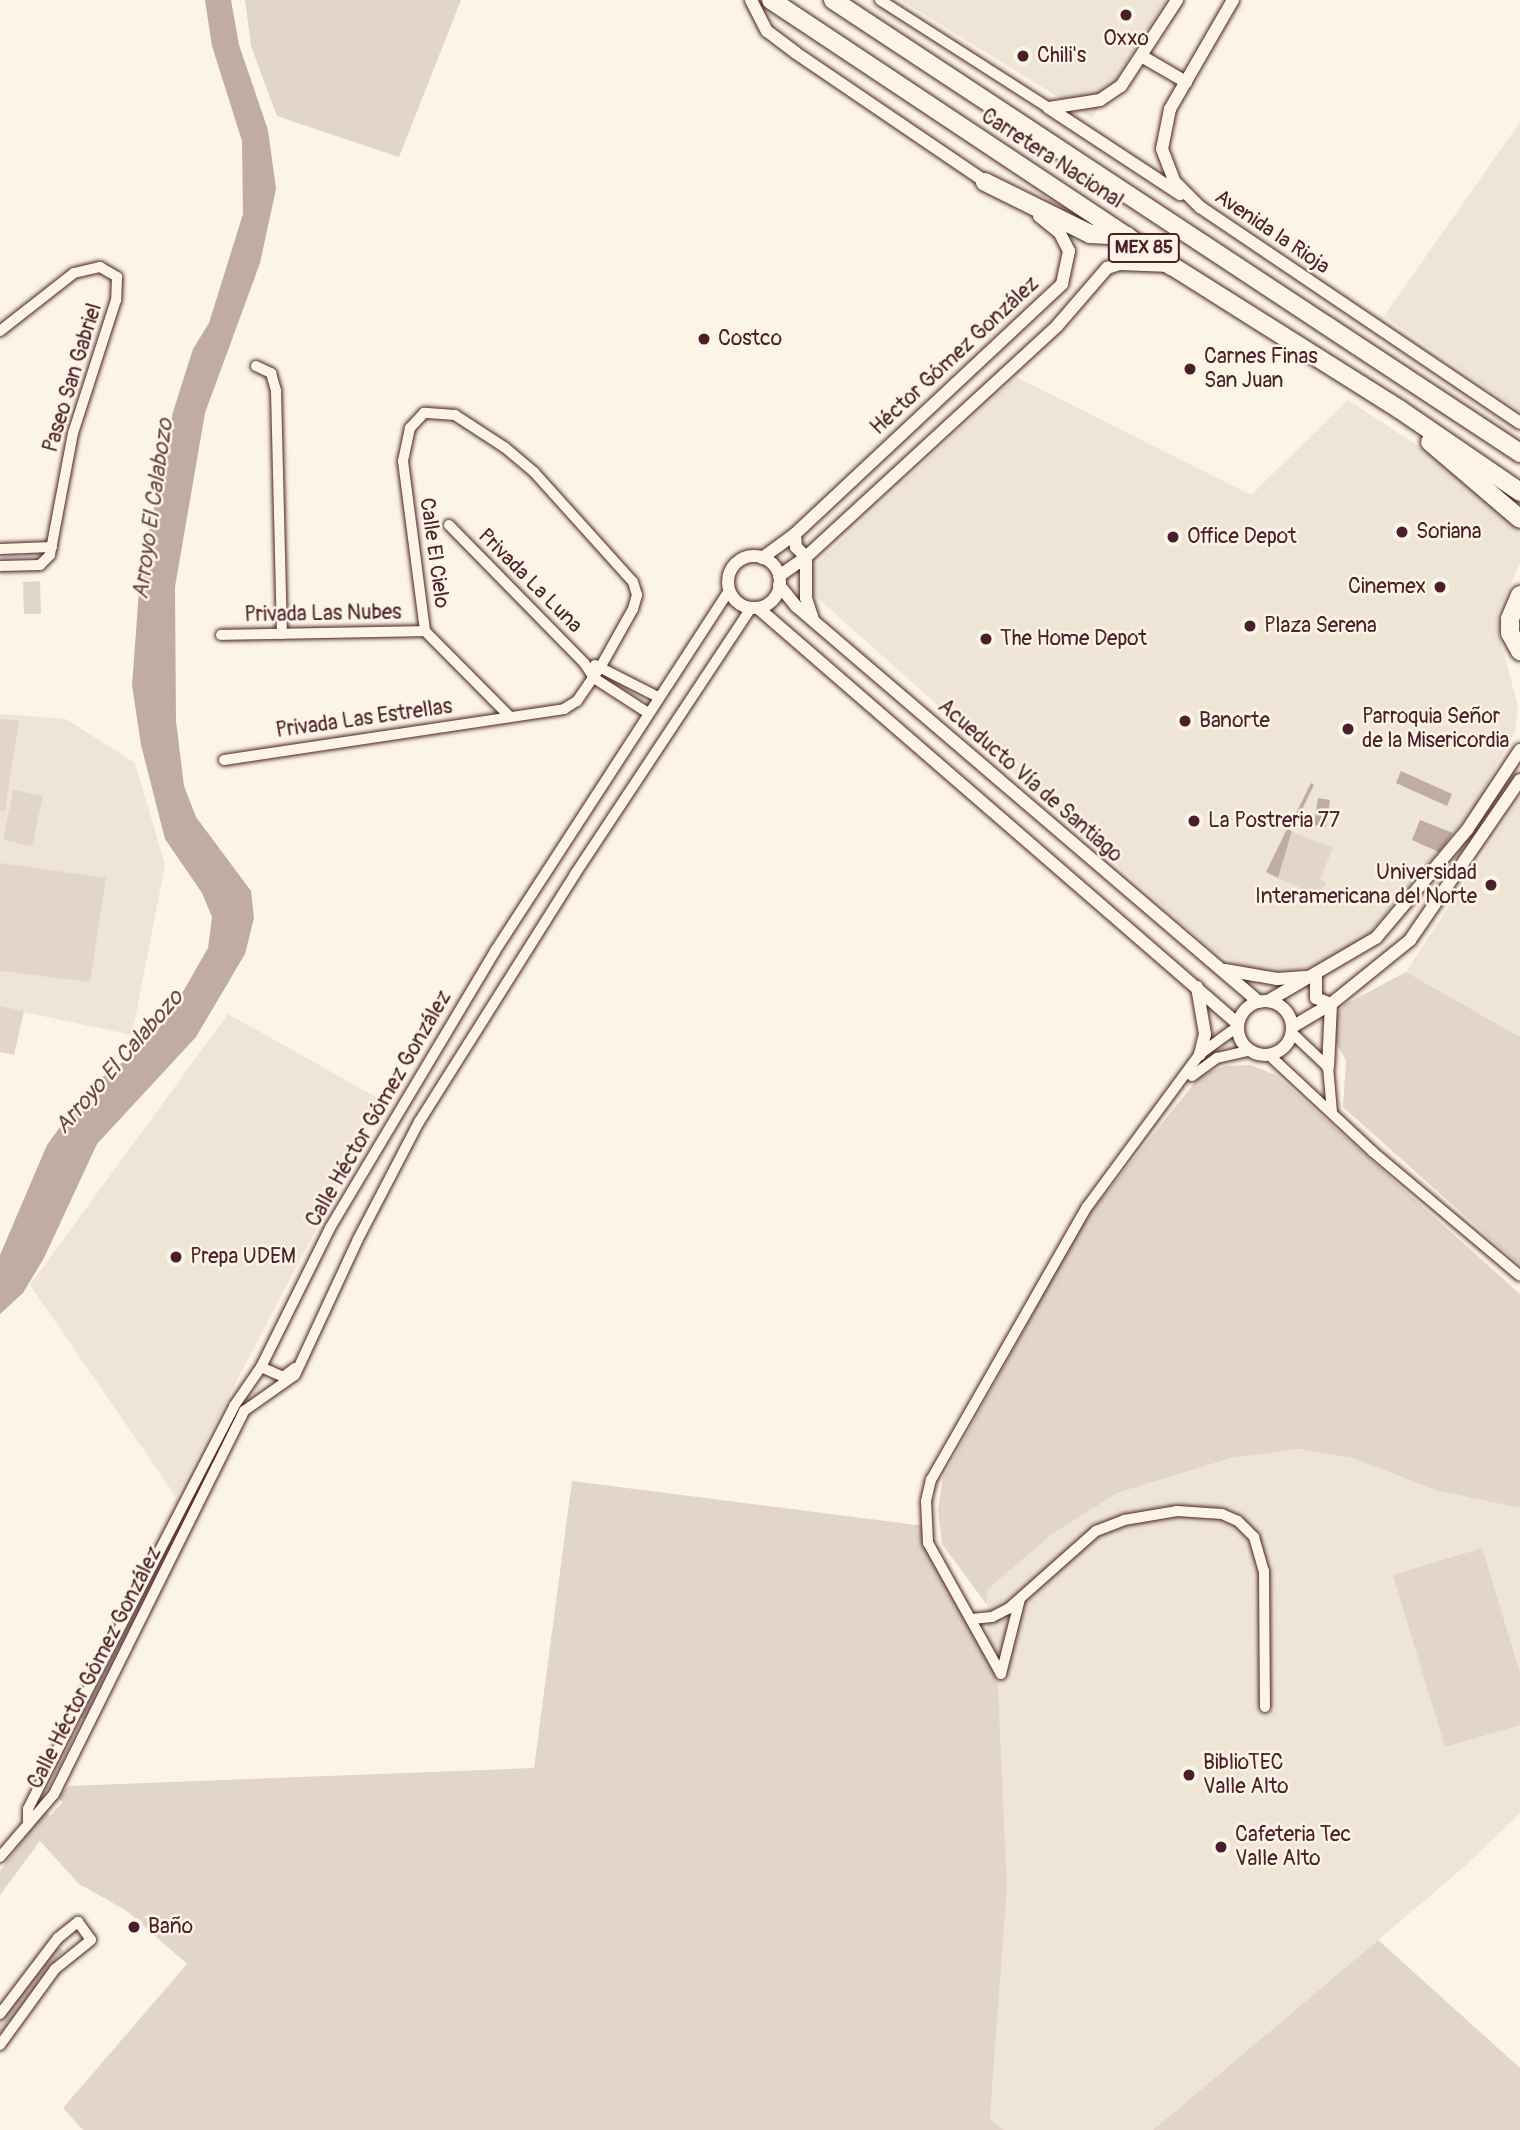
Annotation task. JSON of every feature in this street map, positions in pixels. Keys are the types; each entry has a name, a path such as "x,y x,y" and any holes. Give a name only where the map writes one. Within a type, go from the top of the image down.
{"highway":[{"name":"Carretera Nacional","path":"771,0 1172,266 1399,409 1520,492"},
{"name":"Carretera Nacional","path":"833,0 1520,453"},
{"path":"985,181 1090,234 1127,236"},
{"path":"1399,409 1433,445 1520,519"},
{"path":"1520,595 1510,620 1510,633 1520,653"}],"street":[{"name":"Héctor Gómez González","path":"751,0 767,31 796,53 1060,233 1069,262 1062,284 795,534 762,558"},
{"path":"880,0 1200,207"},
{"path":"1049,108 1100,100 1121,86 1143,57 1177,0"},
{"name":"Avenida la Rioja","path":"1233,0 1170,109 1162,149 1174,180 1200,207 1520,424"},
{"path":"1143,57 1186,82"},
{"path":"755,608 773,600 779,581 1057,326 1107,268 1119,264 1172,266"},
{"name":"Paseo San Gabriel","path":"0,331 74,273 100,267 117,277 116,300 73,433 52,547"},
{"path":"256,366 271,373 276,391 282,635"},
{"name":"Calle El Cielo","path":"446,412 505,447 534,472 633,582 637,595 633,609 594,678 572,706 510,717 425,631 403,461 415,418 446,412"},
{"name":"Privada La Luna","path":"449,525 585,664 594,678"},
{"path":"795,534 796,547 806,557 806,597 815,622"},
{"path":"0,549 52,547"},
{"path":"0,566 43,564 52,547"},
{"path":"779,581 762,558 737,562 729,576 729,591 742,605 755,608 1197,987 1237,1025 1251,1050"},
{"name":"Acueducto Vía de Santiago","path":"779,581 815,622 1215,966 1264,1001"},
{"name":"Calle Héctor Gómez González","path":"28,1823 28,1809 73,1720 261,1367 330,1228 392,1120 658,697 729,591"},
{"name":"Calle Héctor Gómez González","path":"28,1823 54,1794 239,1409 290,1381 419,1122 575,874 755,608"},
{"name":"Privada Las Nubes","path":"221,635 425,631"},
{"name":"Privada La Luna","path":"585,664 601,666"},
{"path":"601,666 658,697"},
{"path":"594,678 648,713"},
{"path":"617,692 624,679"},
{"name":"Privada Las Estrellas","path":"224,760 510,717"},
{"path":"1020,1598 1001,1674 928,1543 926,1502 931,1480 1062,1247 1180,1087 1200,1054 1237,1025 1244,1010 1316,976 1376,938 1467,830 1520,750"},
{"path":"1268,1054 1283,1047 1292,1030 1331,1004 1409,940 1520,780"},
{"path":"554,863 575,874"},
{"path":"1215,966 1236,974 1277,979 1316,976"},
{"path":"1316,976 1316,998 1331,1004"},
{"path":"1197,987 1205,1027 1200,1054"},
{"path":"1264,1001 1282,1007 1292,1030 1328,1067"},
{"path":"1331,1004 1328,1067 1332,1112"},
{"path":"1180,1087 1217,1058 1251,1050 1268,1054 1520,1276"},
{"path":"261,1367 283,1377 299,1363"},
{"path":"972,1619 992,1617 1020,1598 1096,1531 1124,1520 1177,1511 1222,1514 1247,1528 1264,1571 1265,1707"},
{"path":"73,1720 88,1727"},
{"path":"0,1857 28,1823"},
{"path":"0,2014 58,1938 78,1922 91,1940 55,1969 0,2045"}],"shaded area":[{"path":"205,0 231,0 239,45 268,130 276,189 260,263 205,413 175,587 176,721 184,786 196,817 251,891 254,918 245,954 196,1037 97,1144 44,1258 23,1293 0,1314 0,1255 47,1145 89,1087 143,1047 169,1016 208,948 212,917 202,893 165,839 141,745 132,685 140,577 173,412 193,349 209,323 243,214 242,141 212,46"},
{"path":"245,0 461,0 399,157 277,116 251,46"},
{"path":"901,0 1166,0 1092,118"},
{"path":"1520,122 1520,411 1384,316"},
{"path":"1016,377 1251,495 1348,400 1464,476 1520,523 1520,563 1498,612 1499,635 1518,706 1515,731 1473,810 1365,939 1318,965 1289,972 1247,969 1212,950 813,594 812,569 819,561"},
{"path":"40,581 41,614 24,614 23,582"},
{"path":"0,714 66,719 135,763 165,865 132,1035 0,1007"},
{"path":"0,719 19,721 5,811 0,811"},
{"path":"1401,771 1452,794 1447,806 1396,783"},
{"path":"1311,783 1314,785 1294,826 1290,825"},
{"path":"13,790 43,796 32,846 3,840"},
{"path":"1318,798 1330,800 1326,827 1314,825"},
{"name":"Universidad Interamericana del Norte","path":"1520,798 1520,1037 1406,972"},
{"path":"1420,820 1453,833 1439,852 1412,840"},
{"path":"1287,829 1292,831 1278,878 1266,872"},
{"path":"1292,832 1333,848 1320,879 1326,882 1320,897 1278,878"},
{"path":"0,863 106,878 90,982 0,971"},
{"path":"1406,972 1520,1037 1520,1265 1343,1107 1346,1061 1336,1043 1334,1018 1344,1005"},
{"path":"0,1006 24,1011 14,1055 0,1052"},
{"name":"Prepa UDEM","path":"228,1014 383,1101 176,1497 30,1285"},
{"path":"1251,1065 1276,1075 1520,1294 1520,1508 1438,1491 1352,1458 1299,1449 1231,1458 1117,1493 1051,1535 988,1589 987,1605 942,1544 938,1510 943,1478 1083,1222 1200,1076 1225,1066"},
{"path":"226,1436 86,1720 81,1717"},
{"path":"1299,1449 1352,1458 1438,1491 1520,1508 1520,1813 1463,1868 1153,2130 1004,2130 990,2119 1007,1887 1001,1764 987,1667 988,1589 1051,1535 1117,1493 1231,1458"},
{"path":"572,1481 925,1526 997,1666 1007,1887 990,2119 1004,2130 83,2130 63,2108 187,1964 127,1911 79,1884 40,1841 0,1895 0,1871 45,1811 50,1816 63,1802 57,1797 69,1786 534,1768"},
{"path":"1482,1548 1520,1673 1520,1725 1445,1747 1393,1575"},
{"path":"1378,1940 1520,2068 1520,2130 1153,2130"},
{"path":"58,1946 63,1951 0,2034 0,2020"}],"place":[{"name":"Oxxo","path":"1126,15"},
{"name":"Chili's","path":"1023,56"},
{"name":"Costco","path":"704,339"},
{"name":"Carnes Finas San Juan","path":"1190,369"},
{"name":"Soriana","path":"1402,532"},
{"name":"Office Depot","path":"1173,537"},
{"name":"Cinemex","path":"1440,587"},
{"name":"Plaza Serena","path":"1250,626"},
{"name":"The Home Depot","path":"986,639"},
{"name":"Banorte","path":"1185,721"},
{"name":"Parroquia Señor de la Misericordia","path":"1348,729"},
{"name":"La Postreria 77","path":"1194,821"},
{"name":"Universidad Interamericana del Norte","path":"1491,885"},
{"name":"Prepa UDEM","path":"176,1257"},
{"name":"BiblioTEC Valle Alto","path":"1189,1775"},
{"name":"Cafeteria Tec Valle Alto","path":"1221,1847"},
{"name":"Baño","path":"134,1927"}],"water label":[{"name":"Arroyo El Calabozo","path":"153,509"},
{"name":"Arroyo El Calabozo","path":"119,1062"}]}
